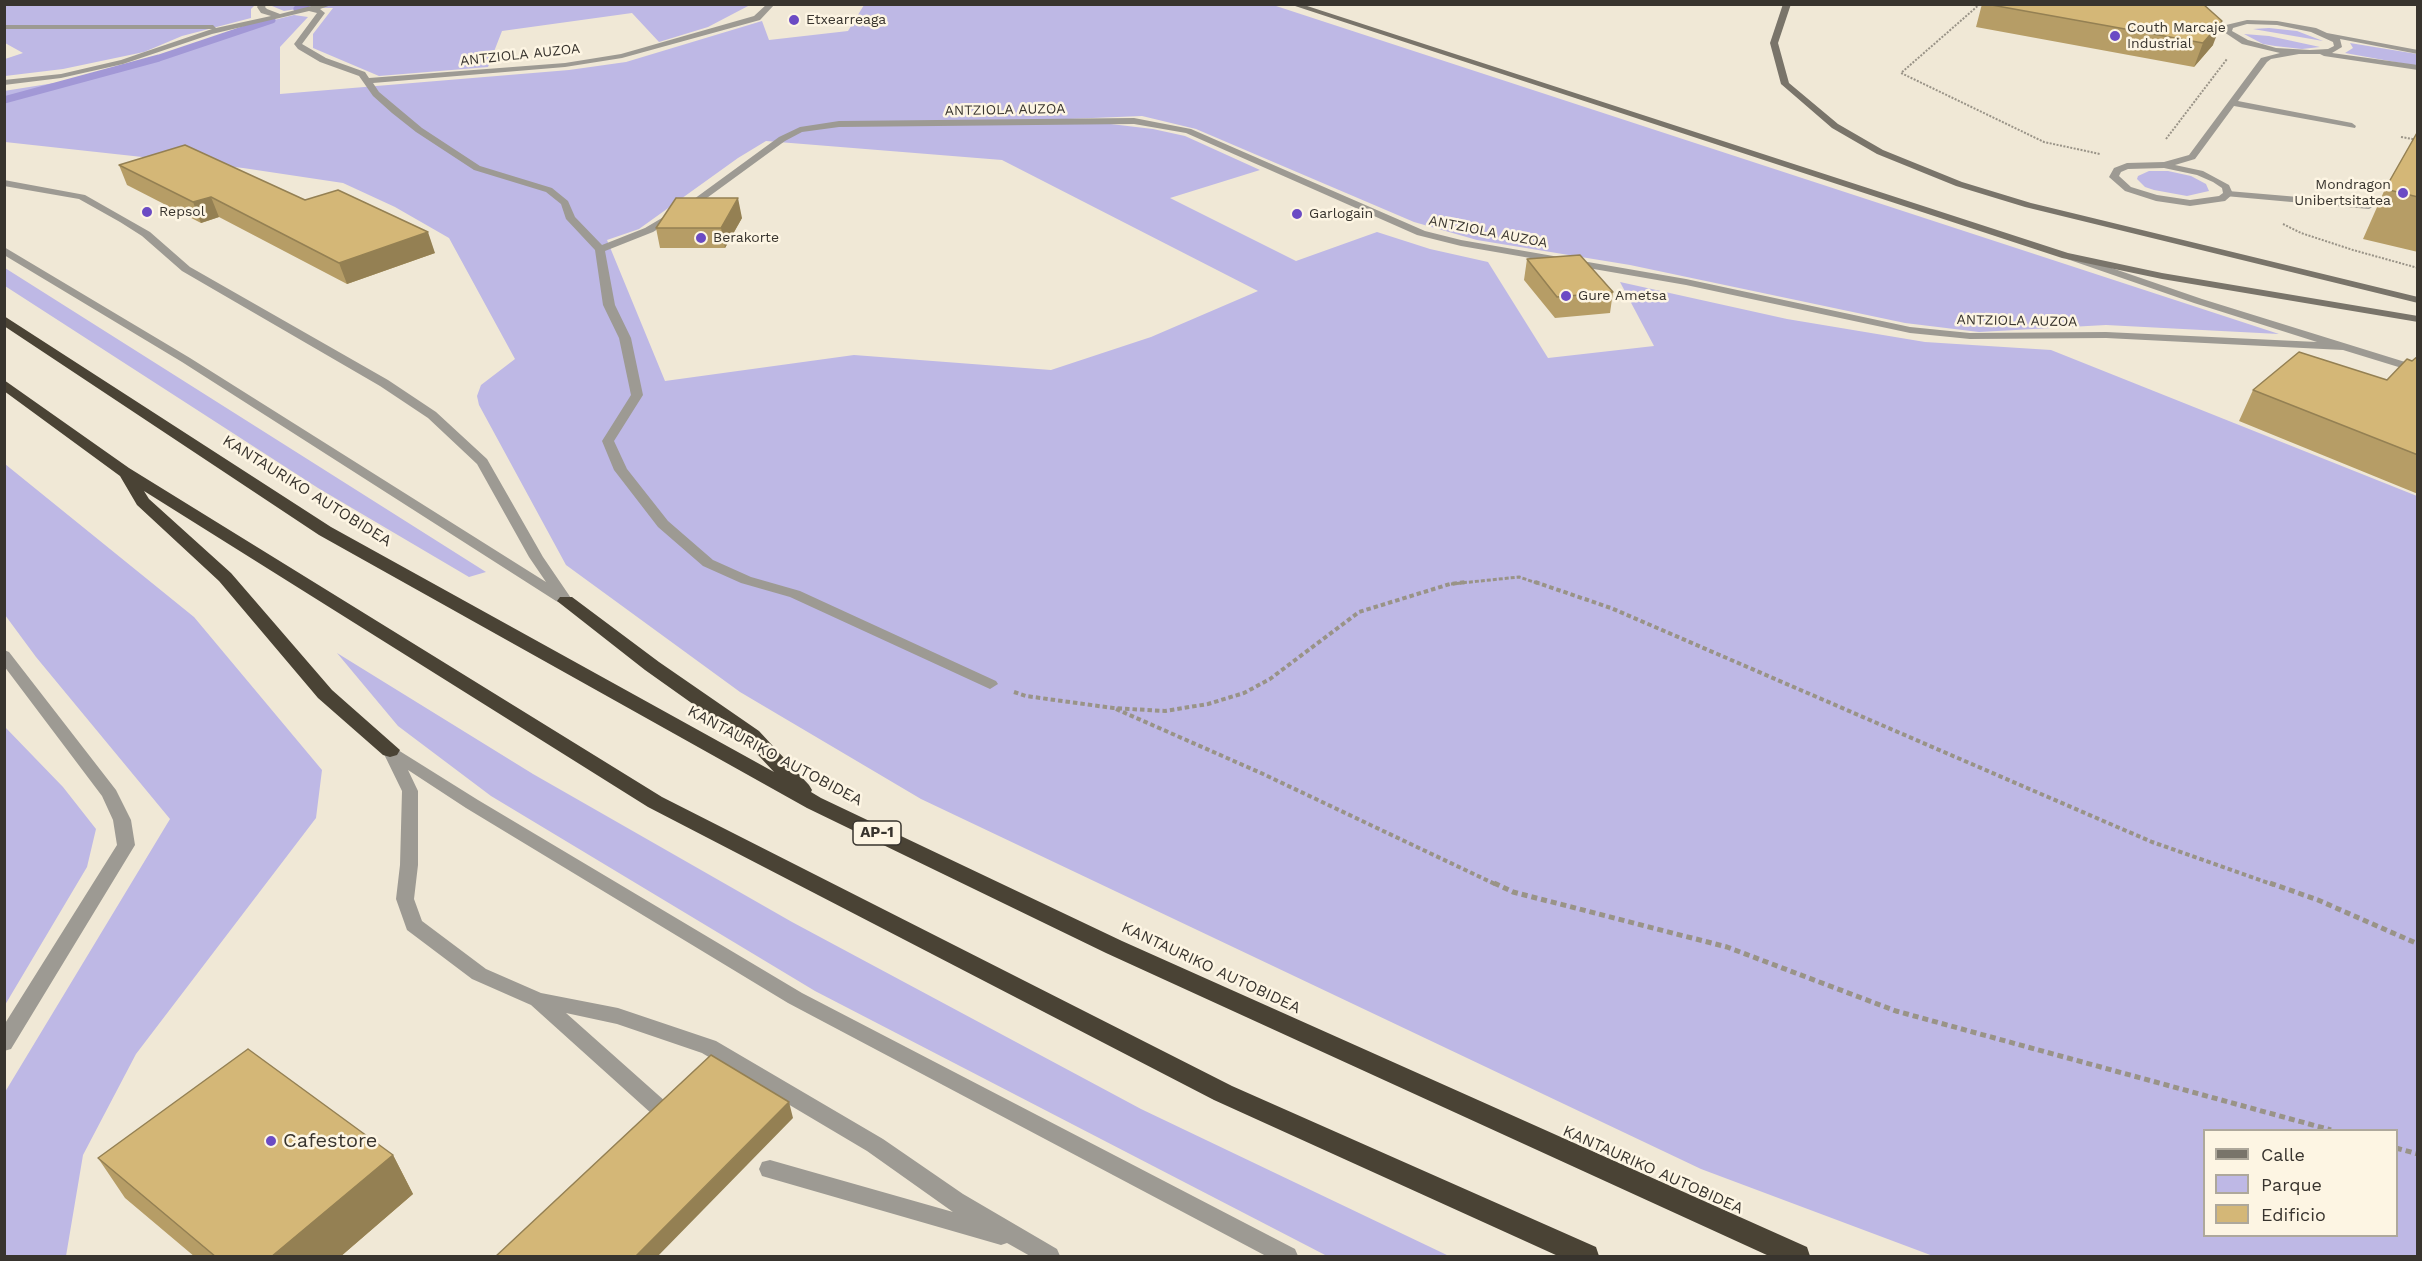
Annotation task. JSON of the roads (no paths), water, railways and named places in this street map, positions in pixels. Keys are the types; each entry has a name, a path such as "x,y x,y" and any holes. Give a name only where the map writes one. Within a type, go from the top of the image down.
{"highway":[{"name":"KANTAURIKO AUTOBIDEA","path":"4,320 325,531 813,803 1125,952 1797,1257"},
{"path":"4,384 123,471 655,802 1223,1094 1587,1257"},
{"path":"123,471 143,502 225,577 325,694 390,750"},
{"path":"566,601 652,666 752,736 813,803"}],"main road":[{"path":"1292,4 2066,256 2162,276 2418,319"},
{"path":"1787,4 1774,43 1785,84 1834,126 1880,152 1959,184 2028,205 2418,300"}],"street":[{"path":"264,4 261,7 264,11 277,15"},
{"path":"312,10 331,4"},
{"name":"ANTZIOLA AUZOA","path":"368,81 565,65 622,56 757,18 772,4"},
{"path":"4,83 61,76 123,62 228,27 277,15 320,10 321,13 298,44 301,47 323,60 362,74 376,94 395,111 419,130 477,168 549,190 558,196 565,203 570,217 580,230 600,249 609,305 625,338 638,395 608,441 621,470 663,524 708,562 746,580 795,594 990,684"},
{"path":"2269,57 2250,44 2234,37 2228,32 2229,27 2247,22 2277,23 2418,52"},
{"path":"4,27 228,27"},
{"path":"2250,44 2296,52 2330,51 2338,47 2337,40 2328,35"},
{"path":"2296,52 2269,57 2192,157 2164,165 2127,166 2117,170 2114,177 2128,189 2173,202 2206,203 2222,199 2228,194 2369,206"},
{"path":"2310,52 2418,68"},
{"path":"2234,103 2352,126"},
{"name":"ANTZIOLA AUZOA","path":"600,249 649,230 697,201 782,140 800,130 839,124 1134,121 1188,131 1421,233 1461,243 1686,282 1910,330 1970,336 2106,335 2348,347"},
{"path":"2192,157 2209,177"},
{"path":"2164,165 2209,177 2226,187 2228,194"},
{"path":"4,183 82,197 146,234 186,268 384,383 432,415 482,462 536,557 566,601"},
{"path":"4,250 186,360 566,601"},
{"path":"2066,256 2198,301 2412,368 2418,356"},
{"path":"4,655 110,794 122,820 126,845 4,1043"},
{"path":"390,750 410,791 409,865 405,899 414,925 479,974 538,1000 618,1016 708,1047 874,1145 955,1201 1049,1257"},
{"path":"390,750 472,804 795,998 1287,1257"},
{"path":"538,1000 659,1108"},
{"path":"770,1169 1023,1241"}],"waterway":[{"path":"297,9 307,4"},
{"path":"4,100 159,58 272,20"}],"place":[{"name":"Etxearreaga","path":"794,20"},
{"name":"Couth Marcaje Industrial","path":"2115,36"},
{"name":"Mondragon Unibertsitatea","path":"2403,193"},
{"name":"Repsol","path":"147,212"},
{"name":"Garlogain","path":"1297,214"},
{"name":"Berakorte","path":"701,238"},
{"name":"Gure Ametsa","path":"1566,296"},
{"name":"Cafestore","path":"271,1141"}]}
